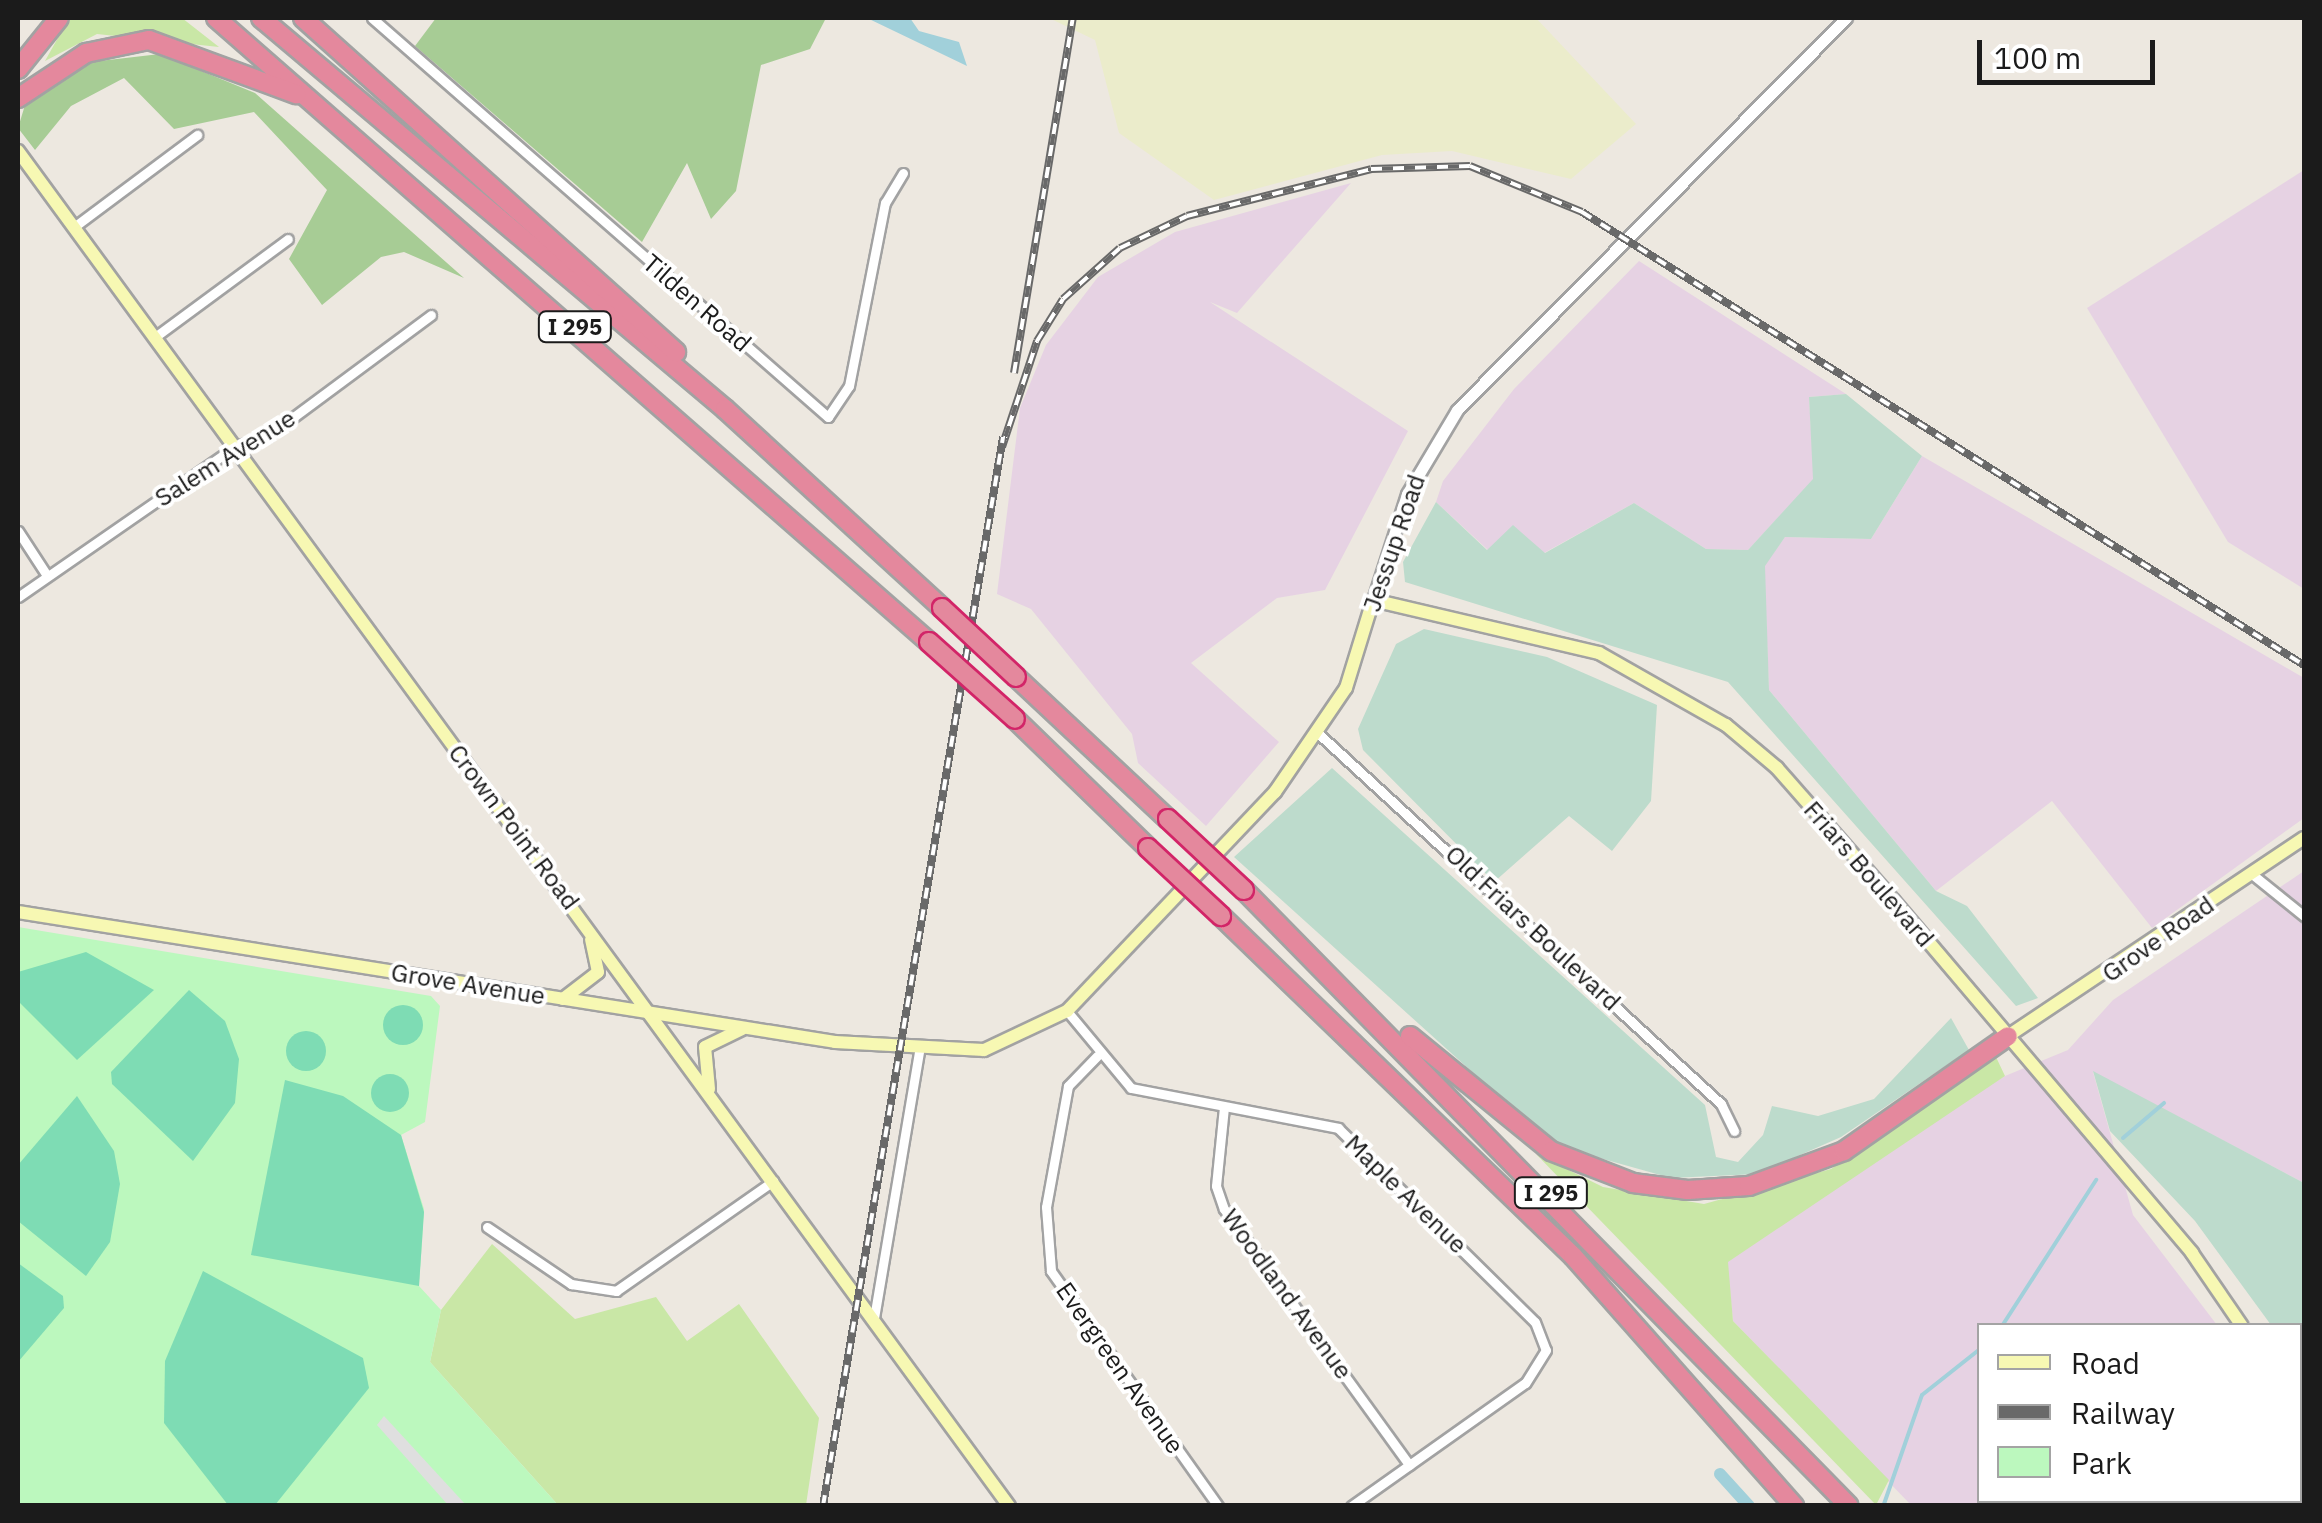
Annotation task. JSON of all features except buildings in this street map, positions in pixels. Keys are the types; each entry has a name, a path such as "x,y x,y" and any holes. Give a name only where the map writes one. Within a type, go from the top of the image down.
{"highway":[{"path":"18,69 59,18"},
{"name":"I 295","path":"216,18 1015,720 1573,1256 1794,1506"},
{"name":"I 295","path":"260,18 725,409 1244,890 1333,975 1849,1506"},
{"path":"302,18 700,373 725,409"},
{"path":"18,98 86,54 149,40 312,101"},
{"path":"1333,975 1551,1151 1633,1183 1688,1190 1749,1186 1844,1151 2008,1036"},
{"path":"1678,1377 1779,1506"}],"main road":[{"name":"Crown Point Road","path":"18,151 1010,1506"},
{"name":"Jessup Road","path":"919,1052 1006,1045 1067,1011 1320,735 1373,600"},
{"name":"Friars Boulevard","path":"1373,600 1599,652 1726,725 1777,768 2008,1036 2240,1323"},
{"name":"Grove Road","path":"2008,1036 2304,838"},
{"name":"Grove Avenue","path":"18,912 744,1028 919,1052"},
{"path":"563,999 598,972 582,920"},
{"path":"711,1096 706,1048 744,1028"}],"street":[{"name":"Tilden Road","path":"372,18 828,417 849,386 886,204 903,174"},
{"name":"Jessup Road","path":"1373,600 1415,476 1457,410 1846,18"},
{"path":"74,227 197,136"},
{"path":"155,337 288,239"},
{"name":"Salem Avenue","path":"18,597 236,446 268,436 431,316"},
{"path":"18,531 46,574"},
{"name":"Old Friars Boulevard","path":"1320,735 1709,1093 1734,1131"},
{"path":"2252,874 2304,916"},
{"name":"Maple Avenue","path":"1067,1011 1097,1056 1144,1093 1338,1128 1535,1322 1546,1350 1525,1383 1409,1464"},
{"path":"874,1318 919,1052"},
{"name":"Evergreen Avenue","path":"1097,1056 1068,1086 1046,1207 1052,1272 1218,1506"},
{"name":"Woodland Avenue","path":"1224,1107 1216,1186 1224,1209 1409,1464"},
{"path":"487,1228 571,1284 616,1291 773,1181"},
{"path":"1351,1506 1409,1464"}],"shaded area":[{"path":"2304,170 2304,589 2228,542 2087,308"},
{"path":"1351,183 1237,313 1210,302 1408,431 1325,590 1277,598 1191,663 1279,742 1206,826 1138,763 1132,734 1031,609 997,594 1020,408 1046,345 1098,277 1175,232"},
{"path":"1639,261 1846,394 1809,397 1814,479 1748,550 1706,549 1634,503 1544,553 1488,550 1436,502 1443,481 1514,389"},
{"path":"1922,456 2304,678 2304,818 2152,928 2052,801 1936,891 1769,690 1764,566 1785,537 1871,539"},
{"path":"2304,871 2304,1183 2093,1072 2133,1215 2215,1323 1977,1323 1977,1503 2302,1503 2302,1500 2304,1505 1911,1505 1733,1321 1727,1262 1859,1166 2005,1076 2068,1050 2113,1000"},
{"path":"384,1416 466,1505 448,1505 377,1425"}],"green space":[{"path":"69,18 182,18 219,47 97,34 45,61"},
{"path":"436,18 826,18 810,49 761,65 736,191 711,219 687,163 642,242 415,46"},
{"path":"1049,18 1536,18 1636,124 1571,179 1452,151 1382,155 1214,200 1119,133 1095,40"},
{"path":"160,54 255,93 464,278 404,252 381,257 322,305 289,259 327,190 254,112 174,129 124,78 71,106 35,150 18,128 25,105 91,62"},
{"path":"1846,394 1922,456 1871,539 1785,537 1765,566 1769,690 1936,891 1967,906 2038,998 2016,1006 1728,682 1405,582 1403,562 1436,502 1487,550 1513,525 1545,553 1634,503 1706,549 1748,550 1813,479 1809,397"},
{"path":"1424,629 1547,657 1657,705 1651,801 1612,851 1569,816 1494,882 1363,750 1358,729 1396,644"},
{"path":"1332,768 1705,1105 1716,1157 1738,1162 1763,1135 1772,1106 1818,1116 1874,1099 1951,1018 1969,1050 1841,1137 1757,1174 1671,1178 1553,1145 1234,857"},
{"path":"18,927 431,996 440,1006 425,1122 401,1135 424,1209 419,1286 441,1310 430,1362 558,1505 18,1505"},
{"path":"86,952 154,990 77,1060 18,1001 18,972"},
{"path":"189,990 225,1021 239,1059 235,1103 193,1161 112,1084 111,1072"},
{"path":"403,1005 417,1011 423,1025 417,1039 403,1045 389,1039 383,1025 389,1011"},
{"path":"306,1031 320,1037 326,1051 320,1065 306,1071 292,1065 286,1051 292,1037"},
{"path":"1996,1057 2005,1076 1728,1262 1733,1321 1889,1480 1876,1505 1536,1154 1603,1187 1704,1204 1831,1169"},
{"path":"2093,1071 2304,1183 2304,1389 2302,1323 2270,1323 2195,1221 2110,1131"},
{"path":"390,1074 403,1080 409,1093 403,1106 390,1112 377,1106 371,1093 377,1080"},
{"path":"285,1080 343,1096 401,1135 424,1212 419,1286 251,1255"},
{"path":"77,1096 114,1151 120,1184 110,1242 86,1276 18,1221 18,1165"},
{"path":"492,1244 575,1319 656,1297 687,1341 739,1304 819,1418 806,1505 558,1505 430,1362 441,1310"},
{"path":"18,1263 63,1296 64,1308 18,1362"},
{"path":"203,1271 363,1358 369,1388 275,1505 228,1505 164,1423 165,1361"}],"water":[{"path":"867,18 910,18 919,31 959,42 967,66"}],"waterway":[{"path":"2123,1138 2164,1103"},
{"path":"2004,1323 2096,1180"},
{"path":"1884,1504 1922,1395 1977,1351"},
{"path":"1720,1474 1749,1506"}],"railway":[{"path":"1014,373 1073,18"},
{"path":"1002,447 1037,341 1063,299 1120,248 1187,216 1371,169 1470,166 1582,212 2304,665"},
{"path":"823,1506 1003,437"}]}
